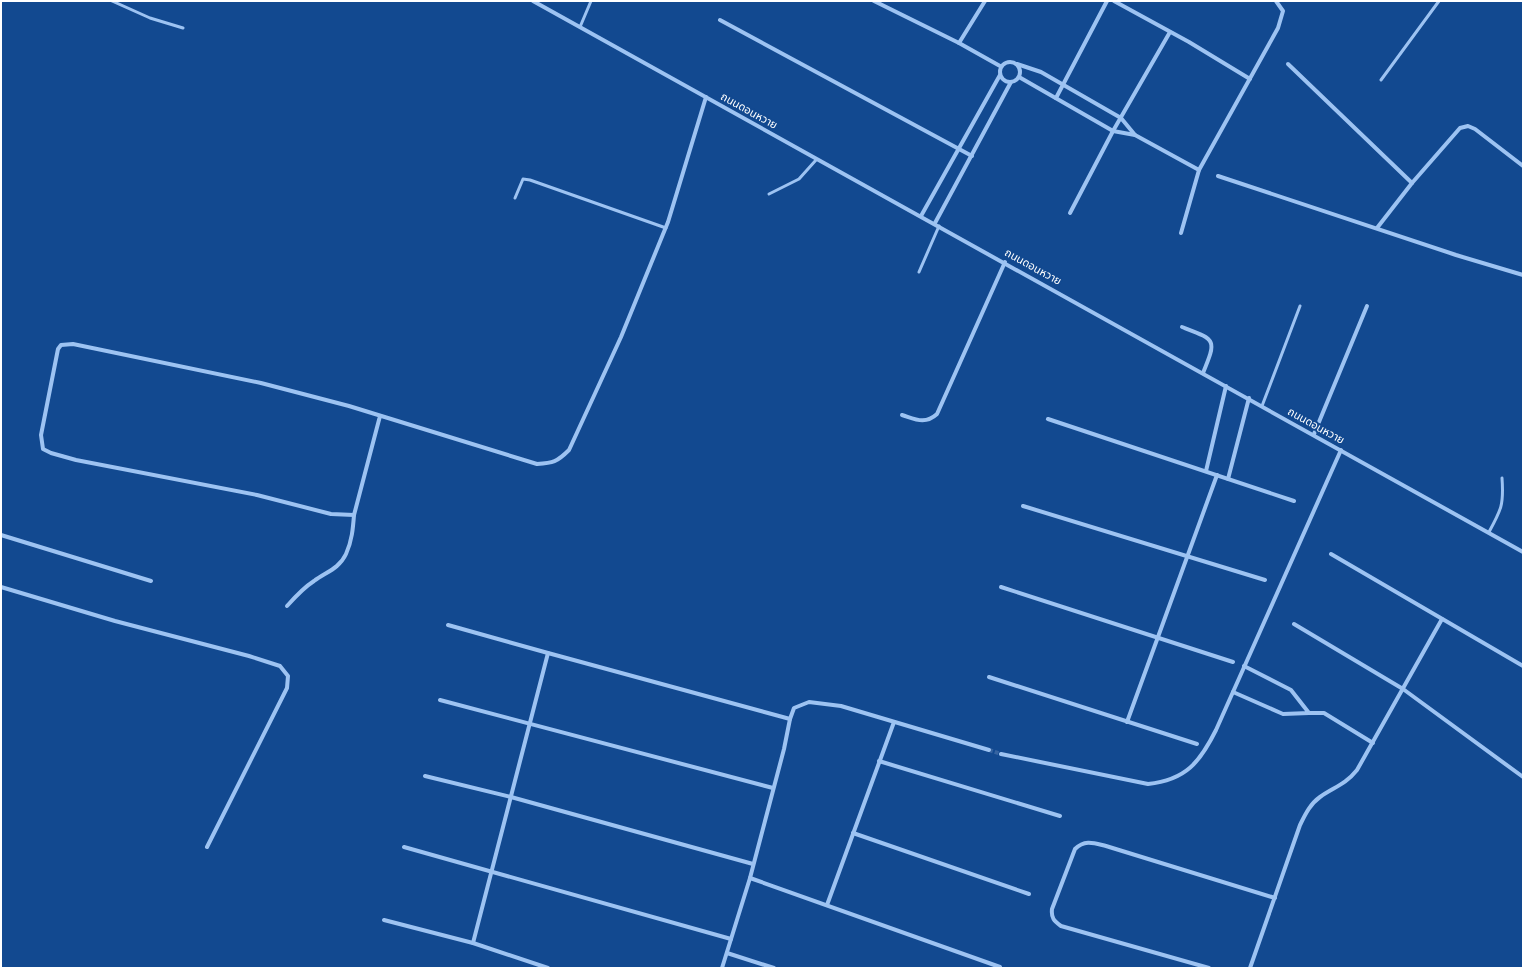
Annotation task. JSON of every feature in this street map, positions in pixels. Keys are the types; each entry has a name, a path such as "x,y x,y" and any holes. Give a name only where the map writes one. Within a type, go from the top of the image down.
{"street":[{"name":"ถนนดอนหวาย","path":"533,1 816,160 935,223 1523,552"},
{"path":"874,1 959,43 1000,66"},
{"path":"959,43 985,1"},
{"path":"1056,98 1107,1"},
{"path":"1114,1 1250,79"},
{"path":"1181,233 1199,170 1282,19 1283,11 1276,1"},
{"path":"720,20 972,156"},
{"path":"1070,214 1121,118 1170,32"},
{"path":"1000,66 1008,61 1041,72 1121,118 1135,135"},
{"path":"1018,64 1020,68 1019,77"},
{"path":"1288,64 1412,183"},
{"path":"1000,66 1000,74 1002,79 1011,82"},
{"path":"921,216 1000,74"},
{"path":"1019,77 1114,131 1135,135 1199,170"},
{"path":"935,223 1011,82 1019,77"},
{"path":"354,514 331,514 258,495 76,460 51,453 43,448 41,435 58,349 61,345 73,344 261,383 380,416 537,464 550,463 559,460 568,450 621,337 666,228 706,97"},
{"path":"1377,228 1412,183 1460,128 1468,126 1523,166"},
{"path":"1218,176 1456,255 1523,275"},
{"path":"902,415 924,422 931,420 937,414 1005,262"},
{"path":"1314,434 1367,306"},
{"path":"1182,327 1205,336 1211,342 1213,349 1204,373"},
{"path":"1206,472 1226,386"},
{"path":"1228,479 1249,398"},
{"path":"287,606 315,580 335,569 346,555 351,539 354,514 380,416"},
{"path":"1048,419 1294,501"},
{"path":"1001,754 1112,778 1148,784 1162,782 1180,775 1197,762 1205,752 1233,692 1341,450"},
{"path":"1127,722 1217,475"},
{"path":"1023,506 1265,580"},
{"path":"1,535 151,581"},
{"path":"1331,554 1523,666"},
{"path":"1,587 116,621 249,656 280,666 288,676 287,688 206,847"},
{"path":"1001,587 1233,662"},
{"path":"1250,968 1300,825 1308,810 1319,798 1349,781 1373,743 1442,619"},
{"path":"1294,624 1403,689 1523,777"},
{"path":"448,625 790,719"},
{"path":"473,943 548,652"},
{"path":"1244,666 1291,690 1309,712"},
{"path":"989,677 1197,744"},
{"path":"1233,692 1283,714 1309,712 1324,713 1373,743"},
{"path":"440,700 773,788"},
{"path":"722,968 750,878 794,708 801,704 821,702 841,706 989,750"},
{"path":"827,905 894,722"},
{"path":"879,761 1060,816"},
{"path":"424,776 511,797 753,864"},
{"path":"853,833 1029,894"},
{"path":"1209,968 1069,928 1055,922 1051,917 1052,909 1076,850 1080,845 1086,842 1106,846 1275,898"},
{"path":"404,847 491,870 731,939"},
{"path":"750,878 1000,967"},
{"path":"384,920 473,943 548,968"},
{"path":"727,953 774,968"}],"lane":[{"path":"112,1 150,18 183,28"},
{"path":"580,27 591,1"},
{"path":"1381,80 1439,1"},
{"path":"770,194 800,179 816,160"},
{"path":"515,198 523,179 530,180 666,228"},
{"path":"919,272 939,226"},
{"path":"1262,406 1300,306"},
{"path":"1489,532 1501,509 1503,499 1502,478"}],"tunnel":[{"path":"989,750 1001,754"}]}
